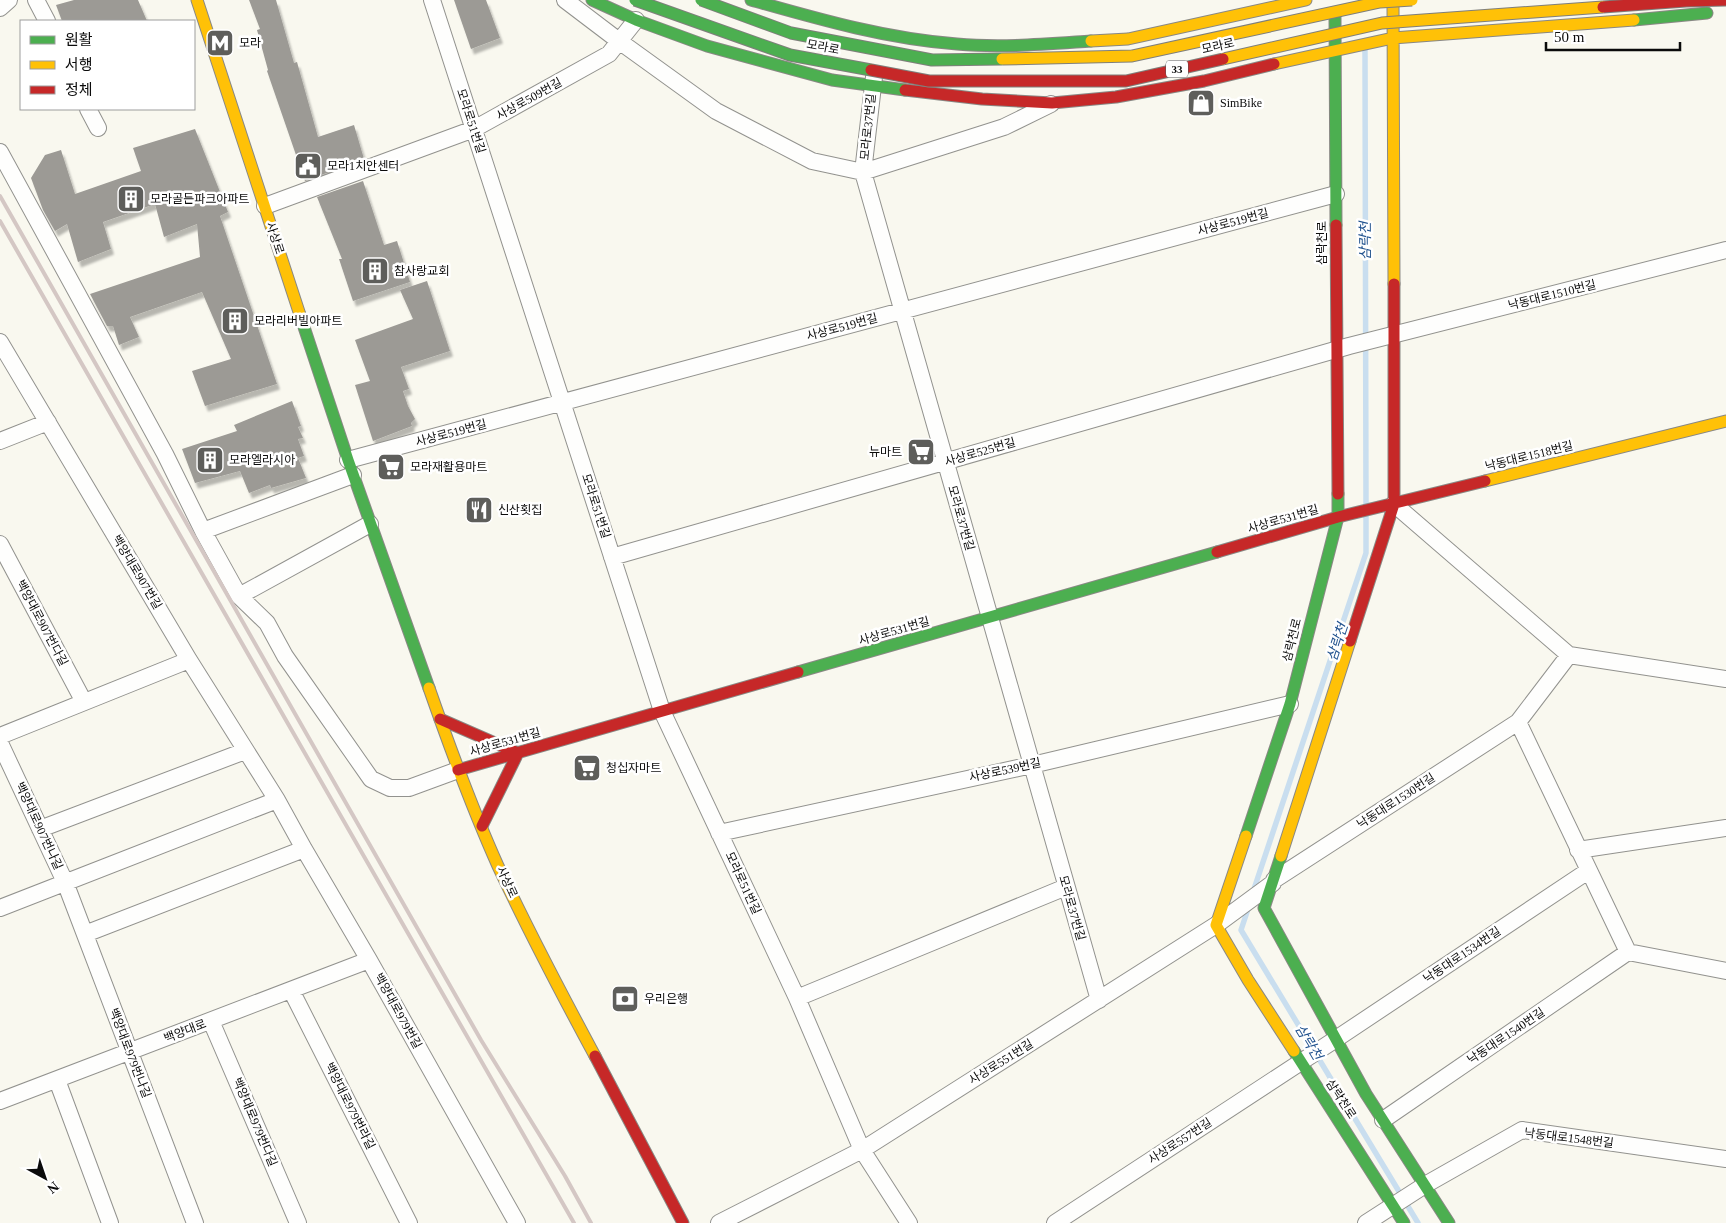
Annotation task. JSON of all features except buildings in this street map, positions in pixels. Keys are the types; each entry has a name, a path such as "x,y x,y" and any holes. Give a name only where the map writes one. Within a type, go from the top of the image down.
{"main road":[{"name":"사상로","path":"197,0 351,468 458,770 542,957 683,1223"},
{"path":"592,0 636,20 707,46 832,80 982,100 1052,103 1116,97 1204,81 1393,38 1584,25 1718,12"},
{"name":"모라로","path":"635,0 790,55 929,81 1126,80 1382,23 1726,0"},
{"name":"모라로","path":"701,0 791,33 932,60 1132,56 1380,2 1412,0"},
{"name":"모라로","path":"751,0 824,21 882,33 956,44 1012,46 1128,39 1306,0"},
{"name":"삼락천로","path":"1335,0 1336,194 1343,348 1338,517 1290,704 1216,926 1404,1223"},
{"name":"삼락천로","path":"1393,0 1393,335 1386,506 1274,882 1264,908 1331,1043 1383,1120 1419,1189 1449,1223"},
{"name":"낙동대로1518번길","path":"1338,517 1726,421"},
{"name":"사상로531번길","path":"458,770 1338,517"},
{"path":"440,719 518,753 482,826"}],"street":[{"path":"0,8 9,0"},
{"path":"36,0 46,20"},
{"name":"모라로51번길","path":"432,0 662,711 796,998 862,1150 909,1223"},
{"path":"566,0 619,42 716,111 812,161 863,172 1004,127 1052,103"},
{"name":"사상로509번길","path":"265,206 474,129 609,54 636,20"},
{"name":"모라로37번길","path":"882,33 872,86 863,172 1098,1000"},
{"path":"89,110 98,128"},
{"path":"0,152 165,454 203,531 239,596 266,623 285,656 370,778 390,788 408,788 458,770"},
{"name":"사상로519번길","path":"351,468 562,403 1336,194"},
{"name":"낙동대로1510번길","path":"1377,339 1726,250"},
{"name":"사상로525번길","path":"612,557 1377,339"},
{"name":"백양대로907번길","path":"0,342 189,660 276,800"},
{"path":"0,441 48,422"},
{"path":"203,531 351,468"},
{"path":"1386,506 1569,655 1726,679"},
{"path":"239,596 370,524"},
{"name":"백양대로907번다길","path":"0,544 84,702"},
{"name":"낙동대로1530번길","path":"1274,882 1518,722 1569,655"},
{"path":"0,736 189,660"},
{"name":"사상로539번길","path":"719,832 1032,765 1290,704"},
{"path":"1518,722 1628,952 1726,971"},
{"name":"백양대로907번나길","path":"0,743 65,882"},
{"path":"40,829 245,751"},
{"path":"0,908 276,800"},
{"name":"백양대로979번길","path":"276,800 370,960 517,1223"},
{"path":"1578,850 1726,828"},
{"path":"85,934 126,920 304,849"},
{"name":"낙동대로1534번길","path":"1303,1061 1588,871"},
{"name":"백양대로979번나길","path":"65,882 195,1223"},
{"name":"사상로551번길","path":"719,1223 862,1150 1216,926 1274,882"},
{"path":"796,998 1066,887"},
{"name":"낙동대로1540번길","path":"1383,1120 1628,952"},
{"name":"백양대로","path":"0,1102 370,960"},
{"name":"백양대로979번라길","path":"291,990 410,1223"},
{"name":"백양대로979번다길","path":"211,1021 298,1223"},
{"name":"사상로557번길","path":"1055,1223 1303,1061"},
{"path":"57,1080 110,1223"},
{"name":"낙동대로1548번길","path":"1366,1223 1419,1189 1522,1130 1726,1159"}],"waterway":[{"name":"삼락천","path":"1365,50 1366,505"},
{"name":"삼락천","path":"1253,892 1366,553 1366,515"},
{"name":"삼락천","path":"1249,906 1241,930 1418,1223"}],"railway":[{"path":"0,196 481,1040 565,1176 591,1223"},
{"path":"0,221 574,1223"}],"traffic: fast":[{"path":"592,0 636,20 707,46 832,80 905,90"},
{"path":"635,0 790,55 871,70"},
{"path":"701,0 791,33 932,60 1002,59"},
{"path":"751,0 853,27 905,38 974,45 1007,46 1091,41"},
{"path":"1634,20 1707,13"},
{"path":"1335,17 1336,225"},
{"path":"300,315 348,460 429,688"},
{"path":"1246,836 1290,704 1338,517 1338,494"},
{"path":"798,672 1217,552"},
{"path":"1281,856 1264,908 1366,1094 1449,1223"},
{"path":"1294,1051 1404,1223"}],"traffic: slow":[{"path":"197,0 300,315"},
{"path":"1091,41 1128,39 1306,0"},
{"path":"1002,59 1132,56 1380,2 1412,0"},
{"path":"1393,5 1394,284"},
{"path":"1223,59 1382,23 1603,7"},
{"path":"1274,64 1393,38 1634,20"},
{"path":"1485,481 1726,421"},
{"path":"1281,856 1350,641"},
{"path":"429,688 479,822 498,866 595,1056"},
{"path":"1246,836 1216,925 1248,980 1294,1051"}],"traffic: jam":[{"path":"1603,7 1726,0"},
{"path":"871,70 929,81 1126,81 1223,59"},
{"path":"905,90 982,99 1052,103 1116,97 1204,81 1274,64"},
{"path":"1336,225 1338,494"},
{"path":"1350,641 1394,504 1394,284"},
{"path":"1217,552 1338,517 1485,481"},
{"path":"458,770 798,672"},
{"path":"440,719 518,753 482,826"},
{"path":"595,1056 683,1223"}],"place":[{"name":"모라","path":"220,43"},
{"name":"SimBike","path":"1201,103"},
{"name":"모라1치안센터","path":"308,166"},
{"name":"모라골든파크아파트","path":"131,199"},
{"name":"참사랑교회","path":"375,271"},
{"name":"모라리버빌아파트","path":"235,321"},
{"name":"뉴마트","path":"921,452"},
{"name":"모라엘라시아","path":"210,460"},
{"name":"모라재활용마트","path":"391,467"},
{"name":"신산횟집","path":"479,510"},
{"name":"청십자마트","path":"587,768"},
{"name":"우리은행","path":"625,999"}]}
